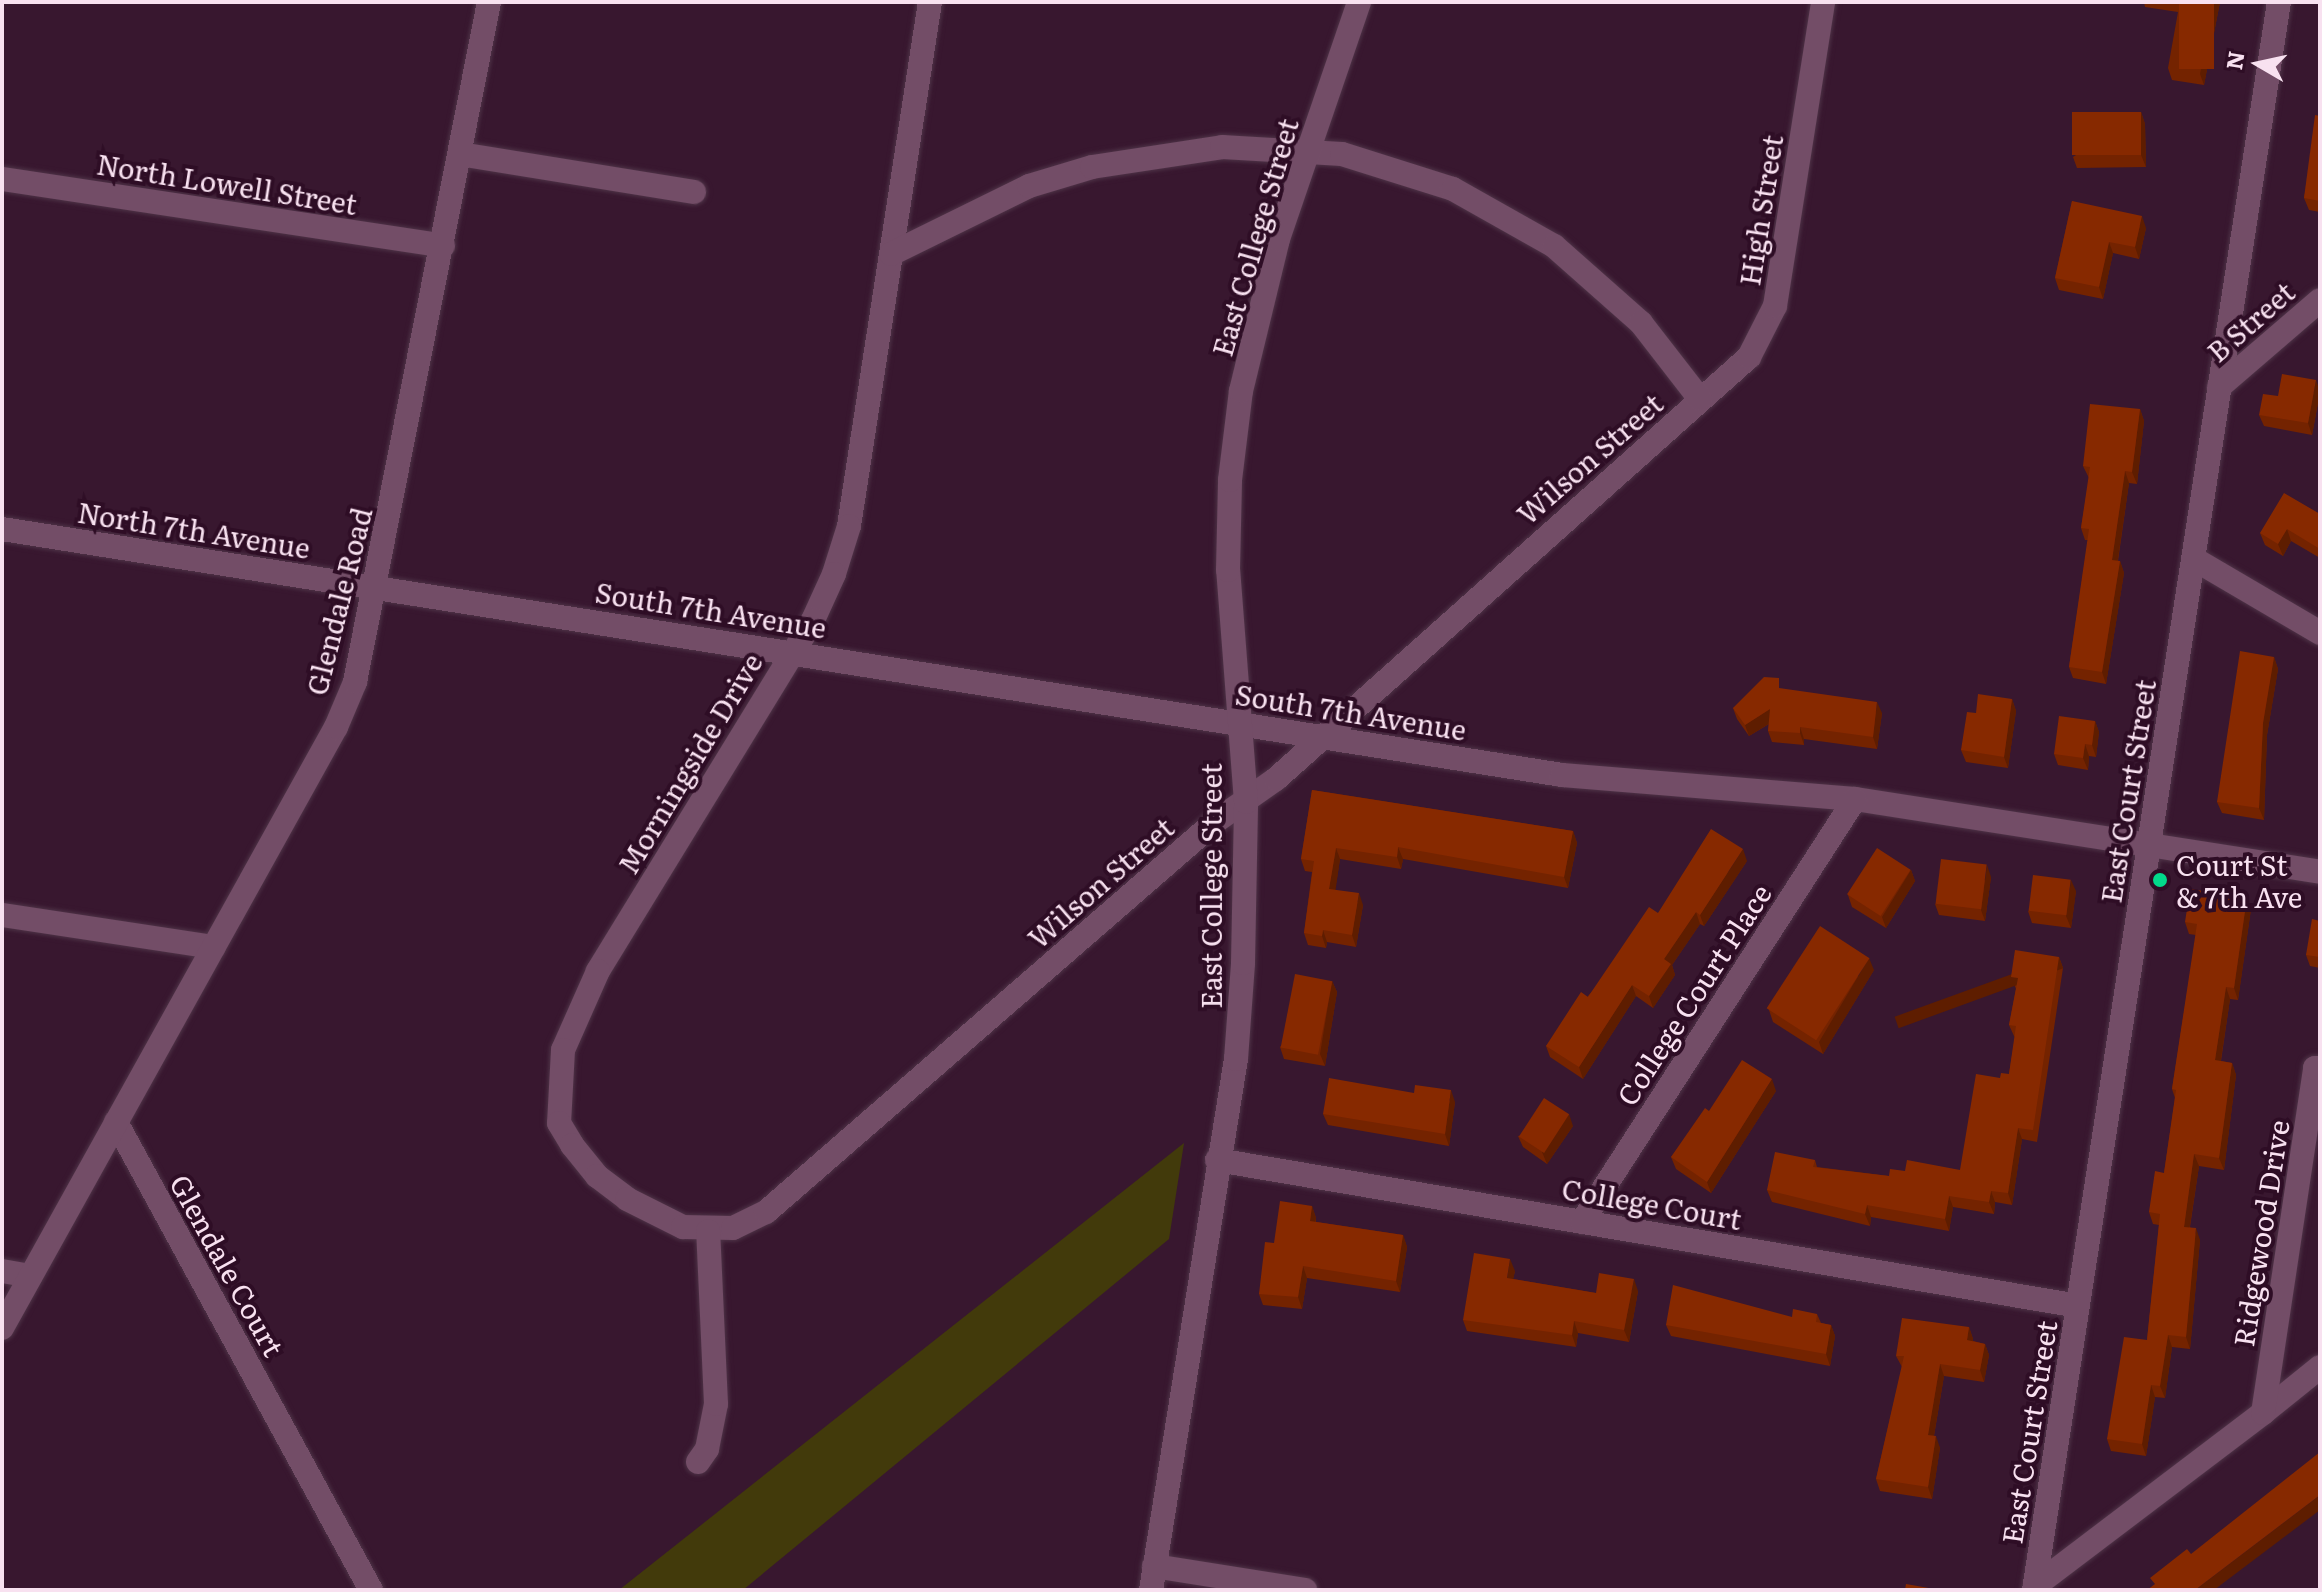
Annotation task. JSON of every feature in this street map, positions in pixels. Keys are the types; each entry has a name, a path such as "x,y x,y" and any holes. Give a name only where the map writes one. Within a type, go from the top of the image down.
{"street":[{"name":"Glendale Road","path":"2,1328 336,727 355,682 376,589 489,2"},
{"name":"Morningside Drive","path":"708,1231 662,1218 597,1176 559,1123 557,1087 573,1019 598,971 819,609 849,526 930,2"},
{"name":"East College Street","path":"1152,1578 1217,1160 1236,1059 1242,977 1246,802 1228,570 1230,480 1241,391 1257,314 1359,2"},
{"name":"High Street","path":"1700,399 1749,357 1775,306 1823,2"},
{"name":"East Court Street","path":"2035,1588 2279,2"},
{"path":"891,254 1017,192 1092,167 1222,147 1309,149 1398,169 1453,189 1554,246 1641,323 1700,399"},
{"path":"460,154 694,192"},
{"name":"North Lowell Street","path":"2,179 443,246"},
{"name":"B Street","path":"2219,387 2320,300"},
{"name":"Wilson Street","path":"708,1231 733,1228 766,1212 1216,821 1246,802 1700,399"},
{"name":"North 7th Avenue","path":"2,529 376,589"},
{"path":"2194,559 2320,633"},
{"name":"South 7th Avenue","path":"376,589 1562,775 1855,799 2320,872"},
{"name":"College Court Place","path":"1582,1222 1855,799"},
{"path":"2,915 214,947"},
{"name":"Ridgewood Drive","path":"2263,1413 2315,1068 2320,1068"},
{"name":"Glendale Court","path":"116,1122 371,1590"},
{"name":"College Court","path":"1217,1160 2078,1306"},
{"path":"698,1462 707,1449 716,1404 708,1231"},
{"path":"2,1271 31,1276"},
{"path":"2035,1588 2320,1367"},
{"path":"1152,1578 1305,1590"}],"shaded area":[{"path":"1184,1143 1169,1239 743,1590 619,1590"}],"building":[{"path":"2179,2 2214,2 2214,69 2179,69"},
{"path":"2072,112 2141,112 2141,155 2072,155"},
{"path":"2315,115 2320,116 2320,201 2304,198"},
{"path":"2072,201 2142,216 2135,247 2109,242 2099,287 2055,278"},
{"path":"2282,374 2316,380 2308,423 2259,415 2263,394 2278,396"},
{"path":"2090,404 2140,409 2132,472 2125,471 2112,560 2120,561 2102,672 2069,667 2089,529 2081,528 2090,467 2083,466"},
{"path":"2284,493 2320,514 2320,549 2287,529 2278,544 2260,533"},
{"path":"2240,651 2274,657 2263,723 2259,808 2217,802"},
{"path":"1764,677 1779,678 1779,688 1877,702 1873,737 1800,727 1800,733 1768,731 1770,709 1745,725 1733,708"},
{"path":"1978,694 2012,699 2004,757 1961,750 1967,712 1976,713"},
{"path":"2059,716 2095,721 2092,745 2085,744 2083,758 2054,754"},
{"path":"1312,790 1573,831 1564,877 1398,847 1397,857 1336,848 1329,889 1359,893 1352,935 1323,930 1322,936 1304,933 1314,861 1301,859"},
{"path":"1711,829 1743,849 1700,915 1696,912 1664,959 1671,964 1649,996 1632,985 1579,1067 1546,1046 1581,992 1588,997 1649,907 1658,913"},
{"path":"1877,848 1911,870 1881,916 1847,894"},
{"path":"1941,859 1987,865 1981,909 1936,904"},
{"path":"2033,875 2071,880 2066,915 2029,911"},
{"path":"2190,889 2247,897 2234,988 2226,987 2215,1060 2232,1063 2219,1158 2194,1154 2184,1227 2196,1228 2186,1337 2168,1335 2160,1386 2151,1385 2142,1444 2107,1439 2124,1337 2147,1340 2160,1214 2149,1212 2155,1171 2164,1173 2176,1090 2172,1089 2197,924 2185,922"},
{"path":"2312,919 2320,921 2320,957 2306,955"},
{"path":"1820,926 1869,958 1816,1040 1767,1008"},
{"path":"2015,950 2059,957 2033,1130 2018,1128 2008,1193 1991,1191 1989,1202 1949,1196 1945,1219 1867,1205 1865,1214 1767,1190 1775,1152 1815,1160 1813,1167 1889,1176 1890,1169 1905,1171 1907,1160 1960,1170 1976,1074 2000,1078 2001,1073 2009,1074 2016,1026 2009,1025 2018,978 2011,977"},
{"path":"1295,974 1332,981 1318,1055 1281,1048"},
{"path":"1742,1060 1772,1079 1707,1182 1671,1157 1705,1108 1709,1111"},
{"path":"1329,1078 1414,1093 1415,1085 1451,1090 1445,1134 1323,1114"},
{"path":"1544,1098 1569,1114 1544,1153 1519,1137"},
{"path":"1280,1201 1312,1206 1310,1221 1403,1235 1396,1281 1303,1266 1298,1297 1259,1294 1265,1242 1274,1243"},
{"path":"1474,1253 1510,1259 1507,1278 1596,1293 1599,1273 1634,1279 1624,1330 1574,1321 1572,1335 1463,1320"},
{"path":"1673,1285 1792,1317 1793,1309 1817,1314 1816,1322 1831,1325 1826,1354 1666,1325"},
{"path":"1902,1318 1969,1327 1967,1340 1985,1344 1980,1370 1940,1364 1928,1435 1936,1436 1928,1487 1876,1479 1904,1356 1896,1356"},
{"path":"2320,1452 2320,1495 2195,1590 2147,1590 2155,1584 2150,1578 2187,1549 2191,1554"},
{"path":"1906,1584 1940,1590 1905,1590"}],"place":[{"name":"Court St & 7th Ave","path":"2160,880"}]}
